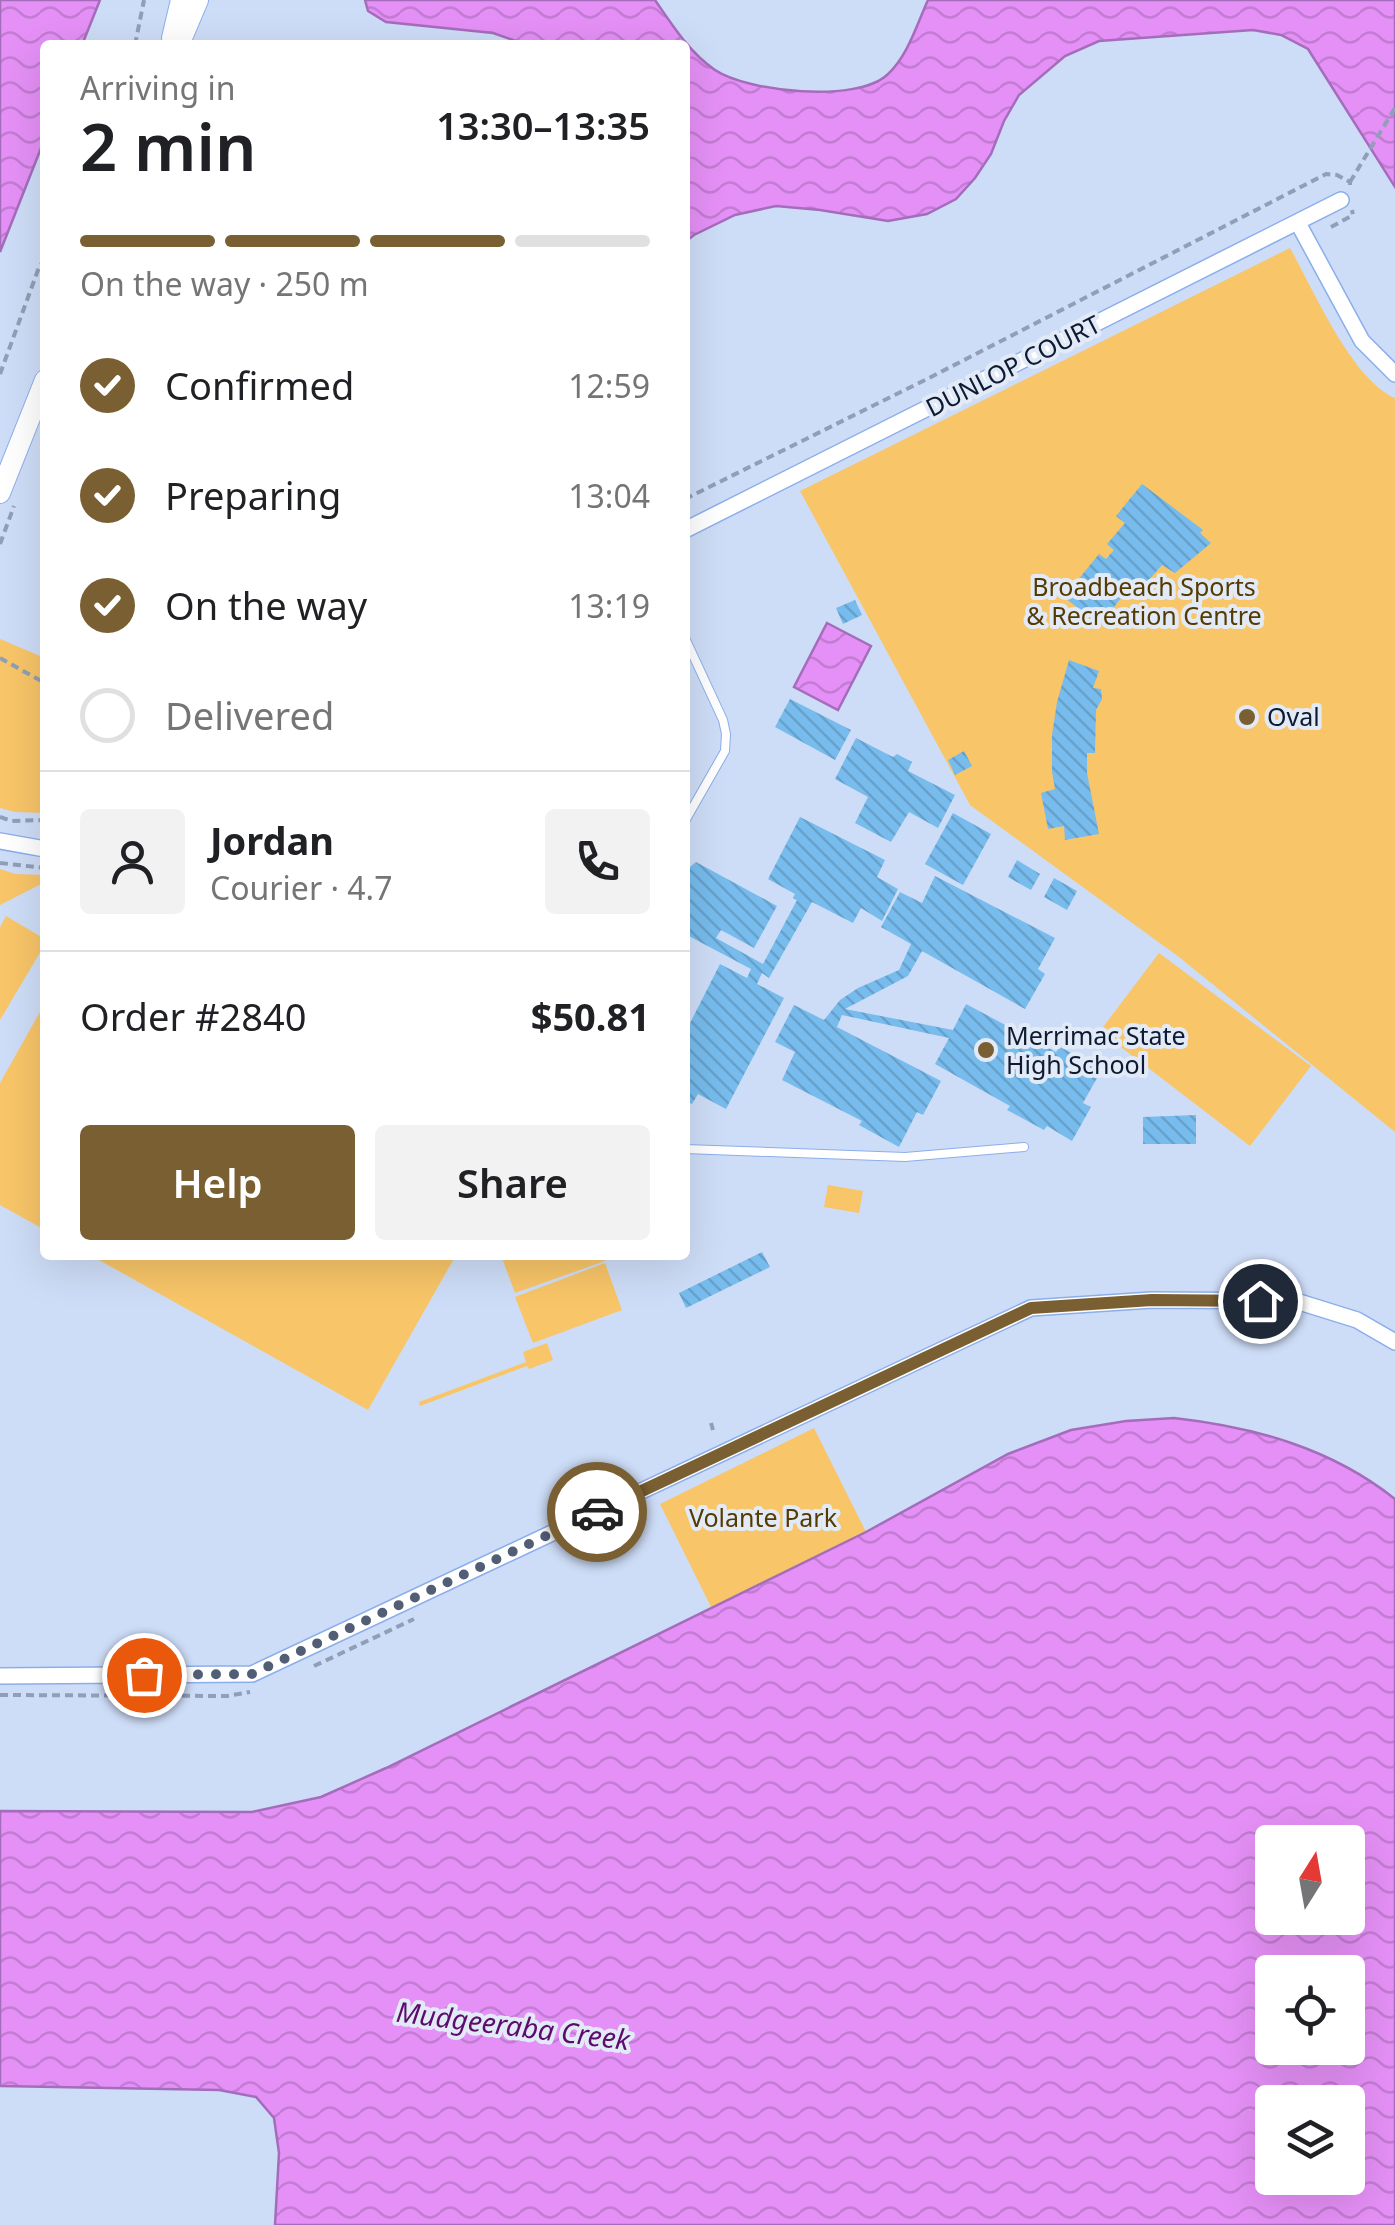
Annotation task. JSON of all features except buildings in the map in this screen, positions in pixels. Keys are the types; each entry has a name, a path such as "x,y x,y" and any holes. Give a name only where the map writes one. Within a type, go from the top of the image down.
{"street":[{"path":"171,40 181,0"},
{"path":"180,40 198,0"},
{"name":"DUNLOP COURT","path":"690,527 1340,200"},
{"path":"1298,223 1362,341 1395,374"},
{"path":"0,493 40,393"},
{"path":"0,840 40,848"},
{"path":"0,1676 252,1674 1031,1308 1152,1300 1296,1301 1356,1320 1395,1342"}],"lane":[{"path":"690,649 726,734 725,751 690,812"},
{"path":"690,1149 905,1158 1024,1147"}],"path":[{"path":"137,40 144,0"},
{"path":"1354,175 1395,108"},
{"path":"690,497 1326,174 1337,174 1350,182 1353,215 1331,227"},
{"path":"0,374 40,266"},
{"path":"0,658 40,680"},
{"path":"0,817 12,821 40,820"},
{"path":"0,863 40,867"},
{"path":"711,1422 713,1430"}],"green space":[{"name":"Broadbeach Sports & Recreation Centre","path":"1290,248 1349,353 1379,388 1395,398 1395,1132 1179,957 970,805 800,491"},
{"path":"0,639 40,656 40,813 0,808"},
{"path":"0,869 40,875 40,885 0,905"},
{"path":"6,916 40,936 40,952 0,1020 0,927"},
{"path":"1159,953 1311,1066 1250,1146 1100,1031"},
{"path":"40,1012 40,1227 0,1205 0,1083"},
{"path":"828,1185 863,1191 859,1213 824,1207"},
{"path":"99,1260 453,1260 368,1410"},
{"path":"503,1260 605,1260 605,1261 515,1293"},
{"path":"605,1263 622,1310 533,1343 515,1297"},
{"path":"547,1343 553,1360 420,1406 419,1402 526,1362 523,1352"},
{"name":"Volante Park","path":"814,1428 866,1532 712,1609 660,1504"}],"water":[{"path":"0,0 100,0 84,40 40,40 40,151 0,252"},
{"path":"365,0 655,0 684,40 513,40 493,33 386,22 368,11"},
{"path":"928,0 1395,0 1395,187 1308,49 1281,35 1253,30 1099,41 1065,56 1019,95 975,178 956,199 927,214 888,221 776,206 735,215 690,238 690,48 715,70 731,78 776,89 828,92 872,84 887,75 906,49"},
{"path":"827,623 871,646 838,710 794,687"},
{"name":"Mudgeeraba Creek","path":"1174,1418 1233,1427 1318,1453 1395,1499 1395,2225 275,2225 279,2153 274,2118 256,2097 219,2090 0,2086 0,1811 252,1812 321,1797 866,1532 1008,1454 1071,1430"}],"way so far":[{"path":"144,1675 252,1674 597,1512"}],"place":[{"name":"Oval","path":"1247,717"},
{"name":"Merrimac State High School","path":"986,1050"}],"route":[{"path":"597,1512 1031,1308 1152,1300 1260,1301"}]}
